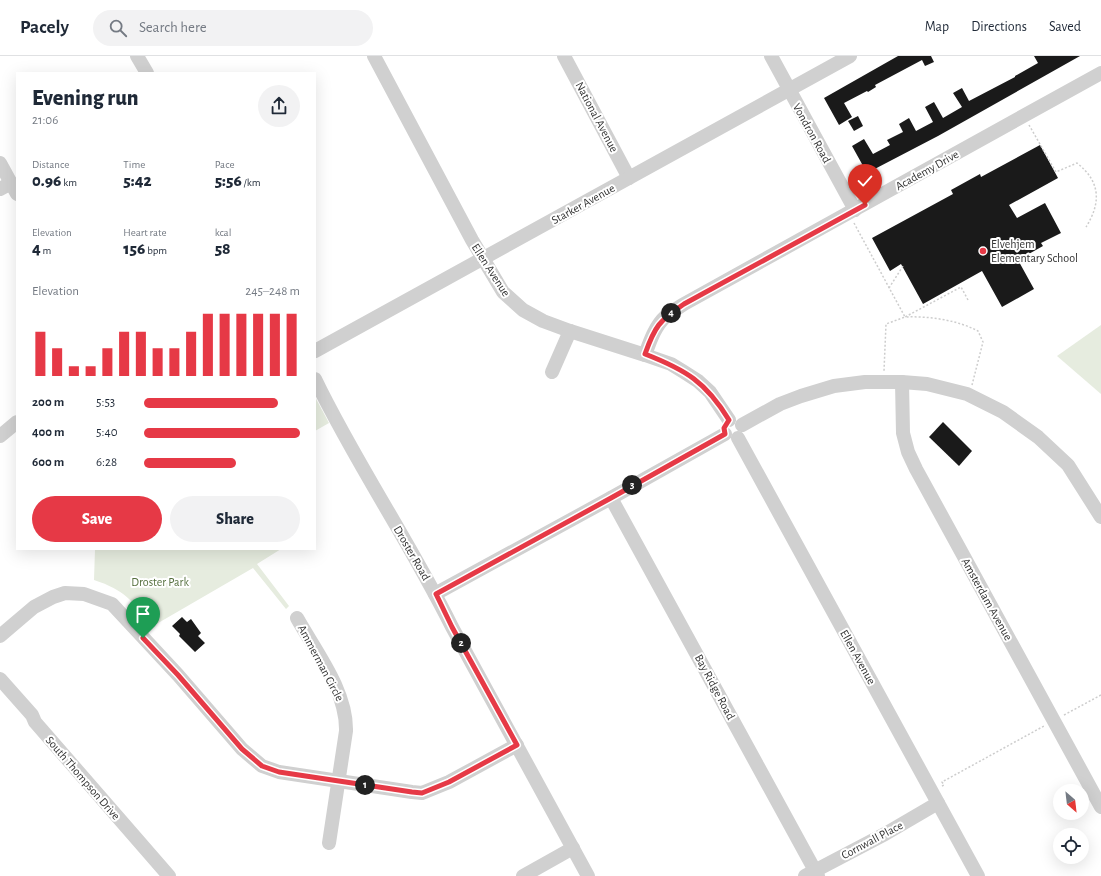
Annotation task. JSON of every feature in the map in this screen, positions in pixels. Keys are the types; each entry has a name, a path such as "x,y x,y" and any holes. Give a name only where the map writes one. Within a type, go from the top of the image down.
{"street":[{"path":"138,56 146,72"},
{"name":"Ellen Avenue","path":"374,56 472,240 504,292 512,301 523,310 543,321 671,364 710,392 736,428 934,798 978,876"},
{"name":"National Avenue","path":"564,56 630,178"},
{"name":"Vondron Road","path":"770,56 854,217"},
{"name":"Starker Avenue","path":"316,350 850,56"},
{"name":"Academy Drive","path":"645,354 654,332 666,316 684,304 854,217 1101,73"},
{"path":"0,163 9,188"},
{"path":"552,372 570,331"},
{"name":"Droster Road","path":"316,381 352,450 436,594 452,627 588,876"},
{"path":"436,594 725,434 732,439 736,428 780,404 834,386 865,382 927,384 966,394 1004,412 1038,437 1068,465 1101,517"},
{"name":"Amsterdam Avenue","path":"902,382 903,433 908,452 1101,807"},
{"path":"0,436 16,423"},
{"name":"Bay Ridge Road","path":"611,498 813,874"},
{"path":"0,636 34,608 53,597 73,593 84,594 112,604 178,675 242,749 253,760 262,766 279,772 422,793 449,782 517,745"},
{"name":"Ammerman Circle","path":"297,618 341,696 346,721 346,731 329,843"},
{"name":"South Thompson Drive","path":"0,679 32,715 35,722 169,876"},
{"name":"Cornwall Place","path":"813,874 885,834 934,798"},
{"path":"523,876 573,848"}],"path":[{"path":"1024,117 1056,172 1077,163 1085,169 1094,182 1099,197 1094,213 1086,227"},
{"path":"854,217 905,317"},
{"path":"889,288 903,266"},
{"path":"883,382 886,324 905,317 961,287 968,300"},
{"path":"905,317 916,316 948,321 963,324 978,331 983,342 972,386 966,384"},
{"path":"1064,715 1101,695"},
{"path":"934,798 944,785 942,782 1044,726"}],"green space":[{"path":"1101,325 1101,394 1057,356"},
{"path":"316,399 329,423 316,430"},
{"name":"Droster Park","path":"95,550 279,550 257,564 289,606 286,609 253,568 153,626 128,598 113,588 94,580"}],"building":[{"path":"898,56 931,56 934,62 925,66 922,60 875,85 876,87 868,92 867,91 844,103 852,117 839,125 824,98"},
{"path":"1034,56 1080,56 938,136 867,173 852,146 864,139 873,154 890,145 887,140 903,132 899,124 909,118 916,131 933,122 925,107 934,102 943,118 962,107 953,93 962,88 969,101 1038,63"},
{"path":"858,116 863,126 854,131 848,121"},
{"path":"1040,145 1058,178 1009,205 1017,218 1045,203 1061,233 1041,243 1043,246 1018,260 1034,289 1002,307 982,271 923,304 901,264 890,271 872,238 953,194 951,190 980,174 981,177"},
{"path":"943,422 972,451 959,466 929,437"},
{"path":"182,617 187,622 191,619 201,633 198,636 205,643 195,652 179,636 180,634 172,626"}],"place":[{"name":"Elvehjem Elementary School","path":"983,251"}],"route":[{"path":"143,638 178,675 253,760 262,766 279,772 422,793 449,782 517,745 452,627 436,594 725,434 724,428 729,420 710,392 671,364 645,354 657,327 666,316 684,304 865,205"}]}
